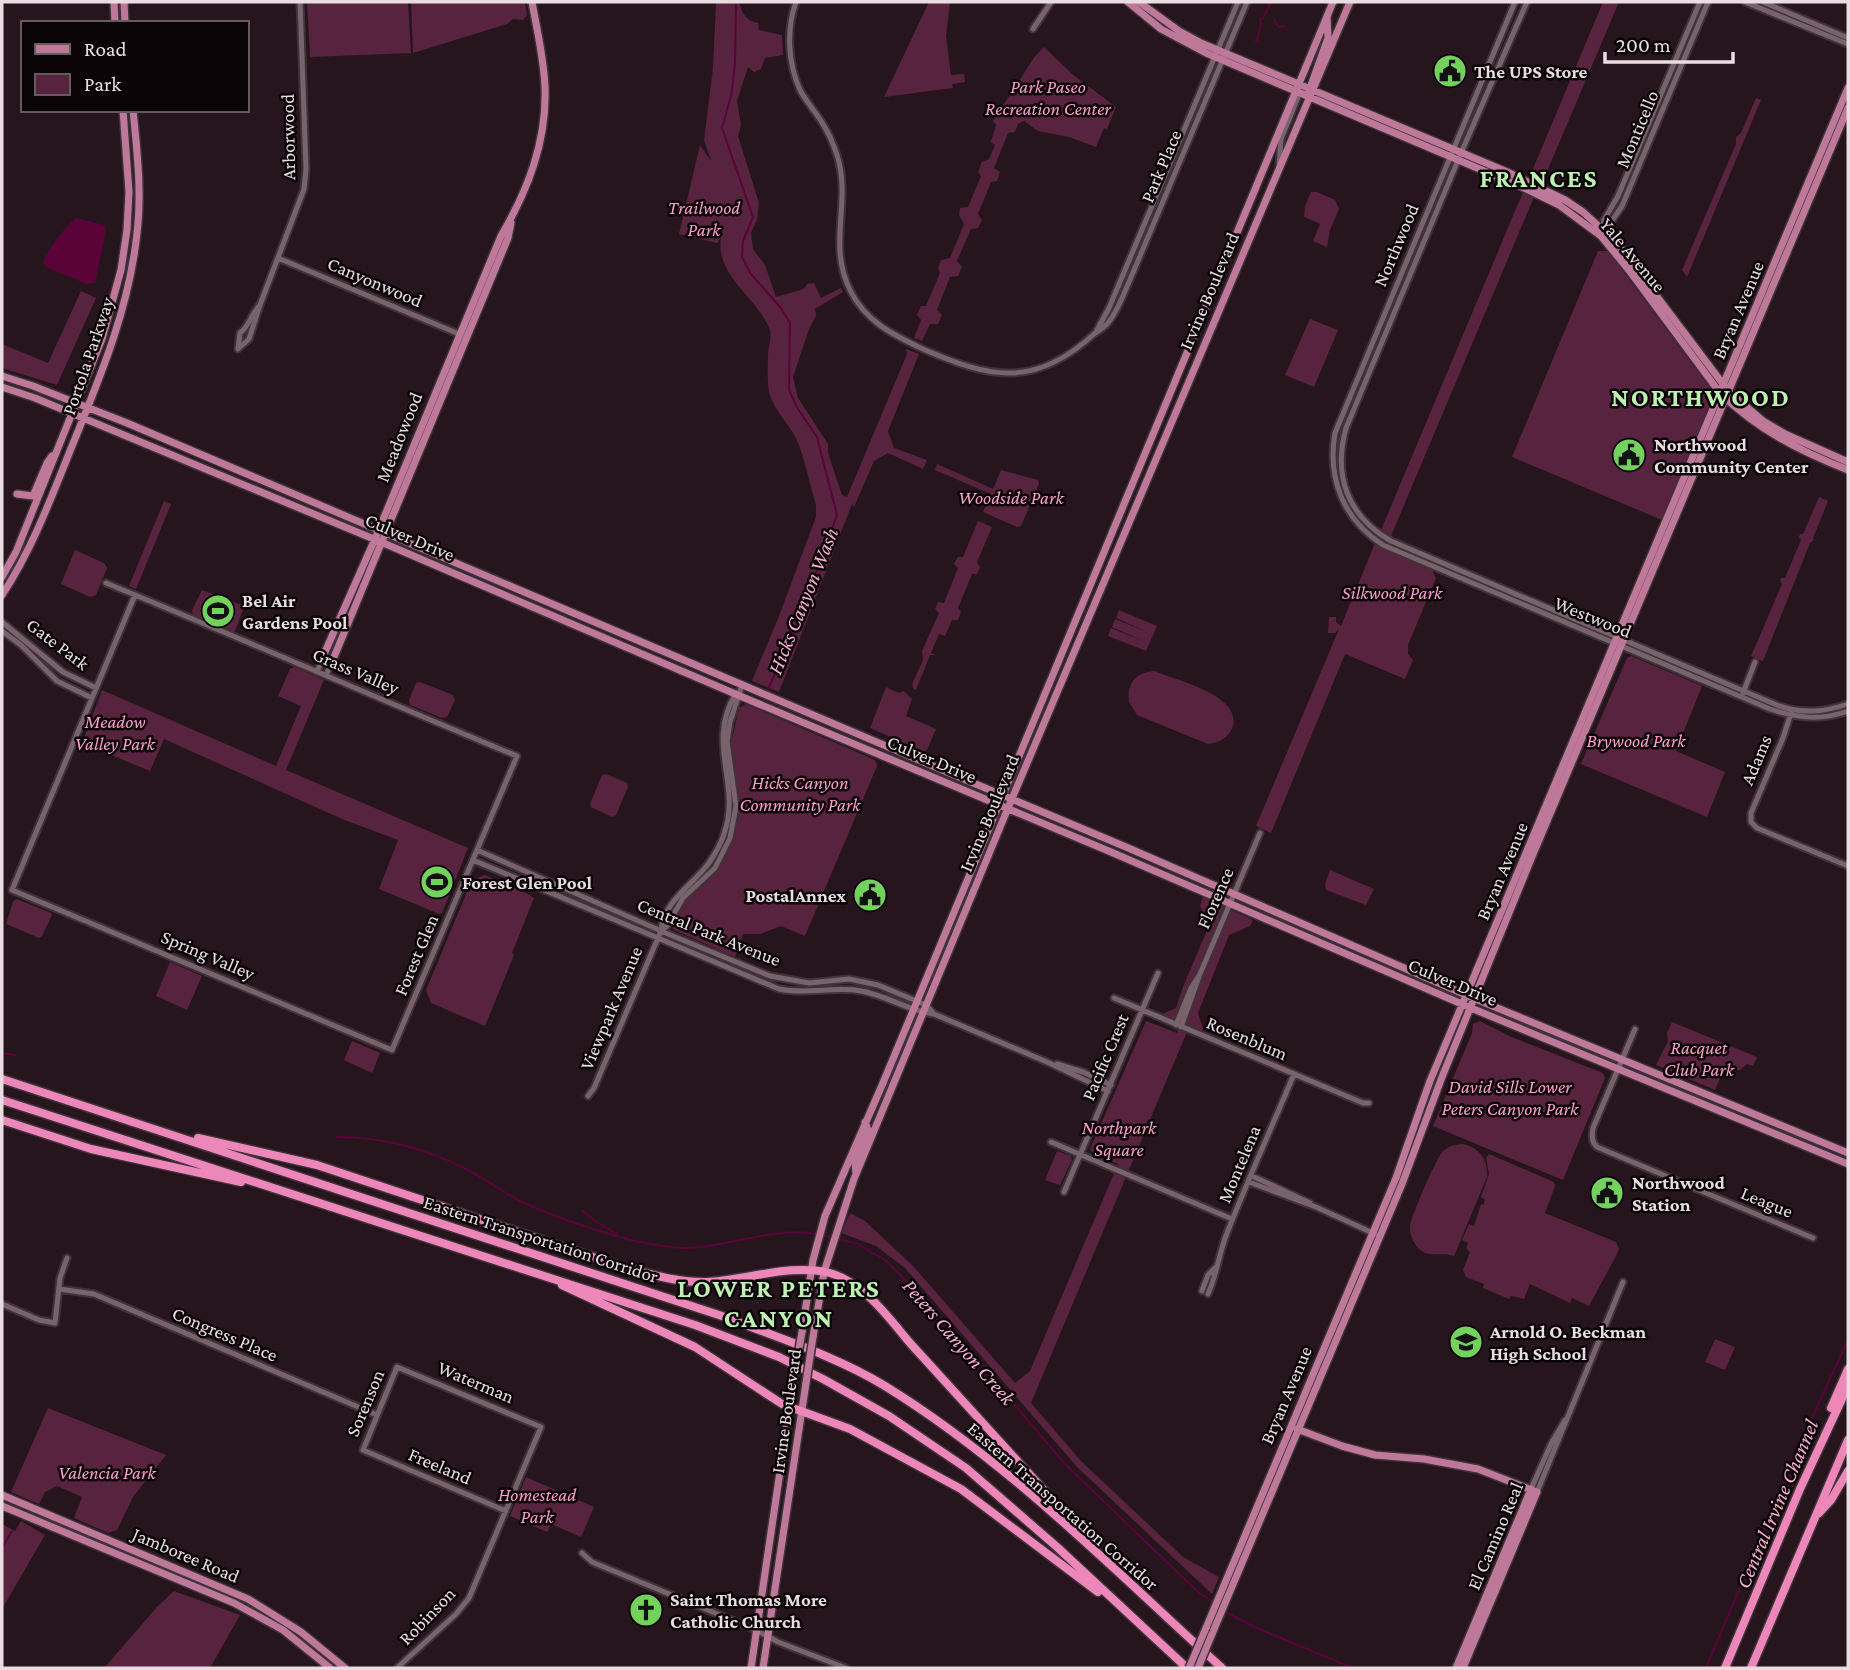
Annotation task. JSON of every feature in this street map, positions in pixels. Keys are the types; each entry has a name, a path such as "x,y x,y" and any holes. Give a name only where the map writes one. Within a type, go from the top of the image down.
{"highway":[{"name":"Eastern Transportation Corridor","path":"2,1079 725,1317 821,1355 883,1385 951,1429 1010,1476 1222,1668"},
{"name":"Eastern Transportation Corridor","path":"2,1100 695,1325 779,1357 889,1416 966,1468 1048,1539 1188,1668"},
{"path":"2,1120 91,1149 285,1192"},
{"path":"144,1125 317,1165 668,1279 705,1282 812,1269 833,1274 854,1286 883,1311 1112,1568"},
{"path":"551,1278 575,1293 695,1347 789,1407 850,1429 961,1489 1128,1615"},
{"path":"1816,1453 1828,1415 1848,1369"},
{"path":"1725,1668 1816,1453 1848,1387"},
{"path":"1751,1668 1848,1440"},
{"path":"1815,1518 1831,1500 1848,1471"}],"main road":[{"path":"114,2 115,21"},
{"path":"124,2 125,21"},
{"name":"Meadowood","path":"335,655 459,334 537,159 545,108 543,67 532,2"},
{"name":"Yale Avenue","path":"1128,2 1161,29 1298,90 1310,92 1456,155 1548,198 1576,216 1601,236 1724,393 1751,421 1775,438 1848,470"},
{"name":"Yale Avenue","path":"1139,2 1220,56"},
{"name":"Irvine Boulevard","path":"751,1668 789,1407 812,1269 825,1219 1333,2"},
{"name":"Irvine Boulevard","path":"763,1668 813,1337 824,1272 838,1222 1008,808 1350,2"},
{"path":"1310,92 1328,38 1327,15"},
{"name":"Bryan Avenue","path":"1225,1592 1252,1538 1298,1429 1848,88"},
{"name":"Bryan Avenue","path":"1724,393 1848,108"},
{"name":"Portola Parkway","path":"2,577 16,552 102,339 121,270 129,192 123,112"},
{"name":"Portola Parkway","path":"2,595 33,539 117,331 132,269 139,191 133,112"},
{"name":"Yale Avenue","path":"1456,155 1554,193 1583,212 1603,229 1630,259 1724,393 1785,434 1848,462"},
{"name":"Meadowood","path":"325,651 380,536 508,238 513,215"},
{"name":"Culver Drive","path":"2,376 88,408 738,697 1848,1153"},
{"name":"Culver Drive","path":"2,387 380,536 742,685 1126,847 1232,899 1471,1008 1848,1164"},
{"path":"33,510 28,502 17,494 33,496 47,463 58,448"},
{"name":"Bryan Avenue","path":"1198,1668 1209,1631 1261,1493 1376,1234 1430,1081 1620,641"},
{"path":"856,1175 855,1163 869,1130 865,1122"},
{"path":"1290,1426 1364,1453 1424,1459 1478,1469 1534,1491"},
{"name":"El Camino Real","path":"1456,1668 1534,1491"},
{"name":"El Camino Real","path":"1463,1668 1534,1491"},
{"path":"1252,1538 1252,1527 1263,1498 1261,1493"},
{"name":"Jamboree Road","path":"2,1495 248,1599 301,1632 345,1668"},
{"name":"Jamboree Road","path":"2,1506 234,1603 283,1630 330,1668"},
{"name":"Bryan Avenue","path":"1188,1668 1209,1631"}],"street":[{"name":"Arborwood","path":"260,305 253,312 245,330 240,333 238,349 249,339 278,258 298,212 304,189 306,169 300,2"},
{"name":"Park Place","path":"796,2 792,13 790,58 801,91 826,129 839,161 843,193 838,238 840,261 850,290 864,311 896,337 945,358 991,373 1018,373 1044,367 1073,353 1107,324 1129,282 1220,56 1238,2"},
{"path":"1033,29 1051,2"},
{"name":"Park Place","path":"1220,56 1247,2"},
{"name":"Northwood","path":"1350,501 1340,456 1346,428 1515,2"},
{"name":"Northwood","path":"1344,505 1333,472 1335,433 1456,155 1527,2"},
{"name":"Monticello","path":"1603,229 1604,220 1618,196 1700,2"},
{"name":"Monticello","path":"1603,229 1620,210 1708,2"},
{"path":"1745,2 1848,44"},
{"path":"1763,2 1848,38"},
{"path":"1279,172 1281,139 1298,90"},
{"name":"Canyonwood","path":"278,258 459,334"},
{"name":"Westwood","path":"1350,501 1374,530 1391,541 1620,641 1791,713 1815,718 1848,712"},
{"name":"Westwood","path":"1344,505 1365,534 1383,545 1620,641"},
{"name":"Grass Valley","path":"106,583 517,756"},
{"path":"92,698 135,595"},
{"name":"Gate Park","path":"2,622 50,663 73,678 96,688"},
{"name":"Gate Park","path":"2,631 21,645 51,676 92,698"},
{"path":"325,651 335,655"},
{"name":"Meadowood","path":"317,672 325,651"},
{"name":"Meadowood","path":"326,675 335,655"},
{"path":"1743,693 1755,662"},
{"path":"68,687 73,678"},
{"name":"Viewpark Avenue","path":"588,1096 594,1088 658,939 662,923 676,897 710,862 725,832 730,800 722,735 725,718 742,685"},
{"name":"Spring Valley","path":"92,698 12,890 392,1050"},
{"name":"Westwood","path":"1791,713 1817,712 1848,704"},
{"name":"Adams","path":"1791,713 1751,813 1751,822 1757,828 1848,866"},
{"name":"Forest Glen","path":"392,1050 517,756"},
{"name":"Florence","path":"1178,1026 1191,988 1200,974 1260,833"},
{"name":"Central Park Avenue","path":"477,850 661,931 780,979 808,983 849,979 878,985 914,1005"},
{"path":"495,870 499,859"},
{"name":"Central Park Avenue","path":"473,860 779,989 812,993 830,990 861,991 914,1005 1047,1062 1083,1072 1110,1088"},
{"name":"Pacific Crest","path":"1064,1192 1158,973"},
{"name":"Rosenblum","path":"1114,998 1363,1103 1369,1103"},
{"path":"1618,1070 1635,1029"},
{"name":"League","path":"1618,1070 1593,1128 1593,1143 1597,1147 1813,1238"},
{"name":"Montelena","path":"1206,1289 1216,1273 1233,1219 1294,1074"},
{"path":"1051,1142 1233,1219"},
{"path":"1250,1179 1376,1234"},
{"path":"2,1304 39,1320 55,1323 59,1289 67,1258"},
{"name":"El Camino Real","path":"1534,1491 1551,1444 1567,1418 1623,1282"},
{"name":"Congress Place","path":"59,1289 94,1294 377,1415"},
{"name":"Sorenson","path":"362,1450 397,1367"},
{"name":"Waterman","path":"397,1367 541,1427"},
{"name":"Robinson","path":"397,1668 456,1614 469,1598 541,1427"},
{"name":"Freeland","path":"362,1450 506,1511"},
{"path":"582,1553 592,1562 846,1668"}],"green space":[{"path":"307,2 408,2 411,53 310,57"},
{"path":"411,2 525,2 527,15 523,20 513,19 507,24 413,53"},
{"name":"Trailwood Park","path":"716,2 739,2 745,16 758,23 759,30 782,35 783,55 765,58 761,69 754,72 748,67 737,101 741,125 738,136 759,203 757,220 751,232 753,249 765,265 776,297 804,289 807,284 814,283 821,298 841,288 843,292 815,309 816,316 793,377 798,398 828,444 828,453 842,495 847,497 907,354 906,349 919,354 888,431 894,448 927,460 923,469 888,453 874,461 854,507 852,504 779,692 752,681 816,517 816,505 796,438 774,405 769,392 769,328 724,263 721,237 717,243 679,234 700,145 711,161 704,140 713,68"},
{"path":"929,2 950,2 946,36 951,75 964,74 965,82 952,84 953,88 884,97"},
{"path":"1603,2 1619,2 1543,181 1530,176"},
{"name":"Park Paseo Recreation Center","path":"1044,47 1072,74 1116,107 1107,129 1104,128 1096,147 1069,137 1038,131 1024,121 1018,124 1015,132 1008,133 994,168 1000,172 997,181 991,182 978,214 982,220 978,228 971,229 957,261 962,267 958,276 950,277 937,310 942,315 938,324 930,324 922,341 914,338 921,320 917,315 921,306 926,306 940,273 938,268 941,260 950,258 964,224 959,215 960,208 968,207 981,176 978,172 982,162 989,159 995,145 991,142 996,125 993,121 1035,56"},
{"path":"1756,98 1761,100 1687,277 1682,270 1736,144 1736,137 1741,133"},
{"path":"1311,192 1335,200 1339,209 1330,230 1327,247 1313,241 1320,224 1304,217"},
{"name":"Silkwood Park","path":"1523,192 1534,197 1391,536 1381,530"},
{"path":"1598,251 1608,251 1713,392 1714,398 1662,520 1512,457"},
{"path":"81,291 96,298 57,385 2,368 2,344 48,363"},
{"path":"1310,319 1338,330 1314,387 1285,375"},
{"name":"Woodside Park","path":"937,464 993,489 1001,470 1038,480 1039,484 1021,526 1017,527 983,512 991,494 935,470"},
{"path":"1819,497 1828,501 1763,661 1751,656 1782,584 1781,578 1785,578 1801,540 1800,534 1803,534"},
{"path":"164,501 171,504 136,589 129,586"},
{"path":"978,521 992,527 977,562 980,567 977,574 972,574 958,608 961,612 958,620 952,620 945,636 939,634 931,653 936,655 930,655 916,690 912,684 923,660 922,651 939,613 935,609 938,602 944,603 958,568 954,564 958,557 963,557"},
{"name":"Silkwood Park","path":"1375,543 1432,570 1436,578 1408,645 1408,654 1413,660 1405,679 1345,654 1271,833 1256,826 1339,629 1335,633 1328,633 1329,617 1336,617 1336,622 1341,626"},
{"path":"75,550 104,563 107,568 96,595 90,597 61,584"},
{"name":"Bel Air Gardens Pool","path":"202,590 242,605 243,610 235,631 231,633 193,617 192,610"},
{"path":"1119,610 1157,626 1146,651 1108,636 1111,628 1143,641 1112,627 1115,619 1147,632 1116,618"},
{"name":"Brywood Park","path":"1631,656 1702,686 1676,751 1725,772 1707,817 1581,764 1627,658"},
{"name":"Meadow Valley Park","path":"294,667 324,680 286,770 468,848 442,913 379,889 398,840 342,819 164,739 150,771 82,743 102,690 276,766 301,706 278,696 290,669"},
{"path":"1154,671 1217,697 1233,715 1233,726 1229,734 1220,741 1208,744 1137,715 1129,702 1129,689 1137,677"},
{"path":"420,682 453,695 455,700 447,717 442,718 410,705 409,700 416,683"},
{"path":"886,687 899,693 904,691 912,699 906,716 936,729 927,750 922,751 870,728"},
{"name":"Hicks Canyon Community Park","path":"746,704 875,760 877,766 805,936 781,926 760,934 743,934 735,957 674,930 671,926 683,904 718,867 733,837 738,820 739,799 731,743 739,708"},
{"path":"606,774 627,783 628,787 616,815 612,817 590,804 602,775"},
{"path":"1330,870 1374,889 1366,905 1326,890 1325,884"},
{"path":"485,875 534,898 485,1026 431,1003 426,990 472,880"},
{"name":"Northpark Square","path":"1203,897 1253,920 1250,926 1229,935 1198,1013 1202,1032 1189,1027 1031,1403 1081,1461 1183,1557 1219,1577 1212,1594 1077,1467 905,1268 876,1246 841,1233 850,1213 865,1221 914,1267 1015,1383 1030,1371 1118,1164 1090,1149 1146,1021 1177,1033 1181,1024 1160,1015 1176,1008 1208,928 1200,905"},
{"path":"17,899 51,913 39,938 6,924 13,901"},
{"path":"170,962 202,976 187,1010 156,996"},
{"name":"David Sills Lower Peters Canyon Park","path":"1480,1021 1509,1036 1603,1073 1605,1078 1563,1180 1433,1126 1472,1033 1473,1024"},
{"name":"Racquet Club Park","path":"1672,1022 1757,1057 1753,1066 1747,1064 1740,1070 1723,1071 1715,1090 1656,1065 1668,1041 1667,1033"},
{"path":"352,1041 380,1053 372,1073 344,1060"},
{"path":"1463,1144 1482,1155 1487,1177 1454,1256 1427,1253 1413,1241 1411,1221 1443,1151"},
{"path":"1057,1151 1071,1156 1072,1160 1060,1185 1045,1180"},
{"path":"1489,1154 1554,1182 1545,1213 1616,1242 1619,1249 1589,1306 1572,1298 1570,1303 1530,1284 1524,1299 1511,1296 1509,1299 1466,1277 1463,1270 1470,1252 1466,1248 1468,1243 1462,1240 1469,1224 1474,1226 1481,1204 1483,1205 1485,1200 1481,1197 1489,1174 1486,1158"},
{"path":"1715,1339 1735,1347 1725,1370 1705,1362"},
{"name":"Valencia Park","path":"48,1408 166,1455 133,1497 117,1530 108,1533 74,1518 82,1497 57,1486 45,1492 39,1504 11,1492"},
{"name":"Homestead Park","path":"526,1477 594,1507 581,1537 551,1524 547,1532 510,1516"},
{"path":"21,1521 45,1535 2,1609 2,1524 15,1531"},
{"path":"174,1591 240,1615 210,1668 104,1668 157,1607"}],"shaded area":[{"path":"77,218 104,225 106,230 95,283 87,284 48,268 43,263 58,238"}],"waterway":[{"name":"Hicks Canyon Wash","path":"736,2 732,92 722,128 753,217 743,241 742,257 751,274 780,307 790,323 789,390 817,437 837,515 795,630 768,689"},
{"path":"1256,42 1260,19 1271,2"},
{"path":"1274,20 1279,27 1285,26"},
{"path":"2,1053 15,1055"},
{"name":"Peters Canyon Creek","path":"337,1137 389,1142 438,1156 533,1207 590,1228 648,1244 691,1248 773,1234 816,1234"},
{"name":"Hicks Canyon Wash","path":"583,1211 617,1234"},
{"name":"Peters Canyon Creek","path":"822,1235 833,1238"},
{"name":"Peters Canyon Creek","path":"839,1239 858,1244 885,1260 927,1302 1065,1464 1198,1592 1213,1602"},
{"name":"Central Irvine Channel","path":"1706,1668 1810,1422 1848,1340"},
{"name":"Peters Canyon Creek","path":"2,1548 12,1531"},
{"name":"Peters Canyon Creek","path":"1226,1612 1254,1627 1353,1668"}],"place":[{"name":"The UPS Store","path":"1450,71"},
{"name":"Northwood Community Center","path":"1629,455"},
{"name":"Bel Air Gardens Pool","path":"218,611"},
{"name":"Forest Glen Pool","path":"437,882"},
{"name":"PostalAnnex","path":"870,895"},
{"name":"Northwood Station","path":"1607,1193"},
{"name":"Arnold O. Beckman High School","path":"1466,1342"},
{"name":"Saint Thomas More Catholic Church","path":"646,1610"}],"district":[{"name":"FRANCES","path":"1539,178"},
{"name":"NORTHWOOD","path":"1701,397"},
{"name":"LOWER PETERS CANYON","path":"779,1303"}]}
